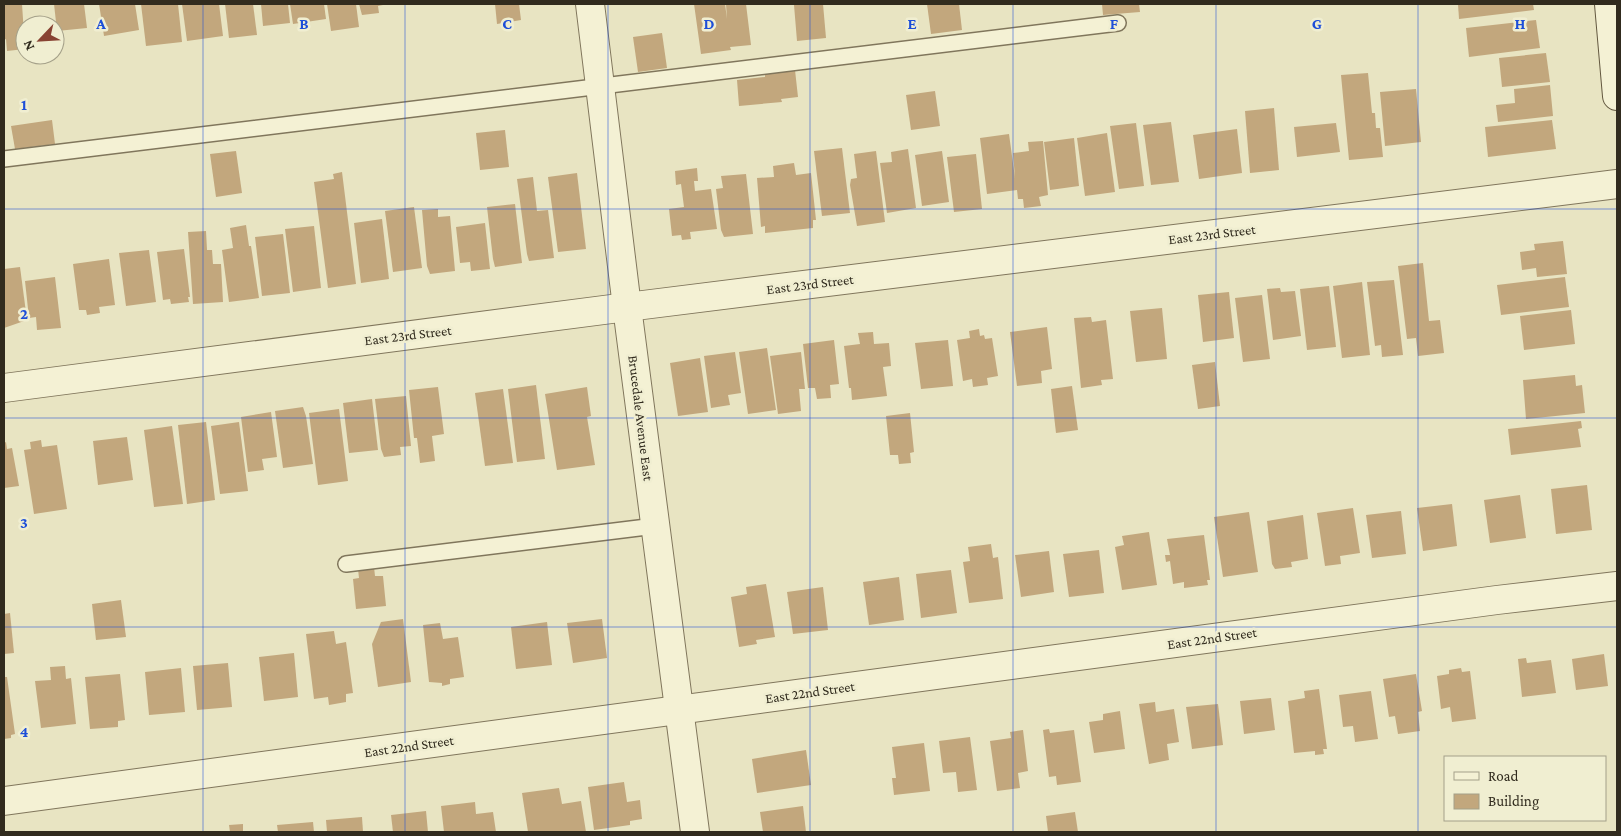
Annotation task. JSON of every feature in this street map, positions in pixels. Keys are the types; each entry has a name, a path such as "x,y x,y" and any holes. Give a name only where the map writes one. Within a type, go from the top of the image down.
{"street":[{"name":"Brucedale Avenue East","path":"590,4 695,832"},
{"path":"1609,4 1617,96"},
{"name":"East 23rd Street","path":"4,388 627,307 1617,184"},
{"name":"East 22nd Street","path":"4,801 679,709 1617,586"}],"lane":[{"path":"4,159 1118,23"},
{"path":"346,564 655,526"}],"building":[{"path":"4,4 22,4 23,15 15,15 15,50 7,51 6,39 4,40"},
{"path":"54,4 84,4 87,28 65,30 65,15 55,15"},
{"path":"99,4 135,4 139,30 104,36"},
{"path":"141,4 178,4 182,42 146,46"},
{"path":"182,4 219,4 223,36 187,41"},
{"path":"225,4 253,4 257,35 229,38"},
{"path":"261,4 288,4 290,23 263,26"},
{"path":"290,4 324,4 326,19 293,24"},
{"path":"327,4 356,4 359,27 331,31"},
{"path":"359,4 383,5 378,6 379,13 362,15"},
{"path":"495,4 519,4 521,20 497,24"},
{"path":"694,4 725,4 727,19 726,4 746,4 751,45 730,47 731,50 701,54"},
{"path":"823,4 826,38 797,41 794,5"},
{"path":"927,4 959,4 962,30 931,34"},
{"path":"1102,4 1139,4 1140,12 1103,15"},
{"path":"1458,4 1533,4 1534,10 1459,19"},
{"path":"1536,20 1540,48 1469,57 1466,28"},
{"path":"662,33 667,68 638,72 633,37"},
{"path":"1546,53 1550,82 1502,87 1499,58"},
{"path":"795,70 798,97 781,99 782,102 739,106 737,80 765,77 765,73"},
{"path":"1368,73 1372,113 1375,113 1376,128 1380,128 1383,157 1349,160 1341,75"},
{"path":"1550,85 1553,116 1498,122 1496,105 1515,103 1514,89"},
{"path":"1416,89 1421,142 1385,146 1380,92"},
{"path":"935,91 940,126 911,130 906,95"},
{"path":"1274,108 1279,170 1250,173 1245,111"},
{"path":"52,120 55,144 15,149 11,126"},
{"path":"1552,120 1556,149 1488,157 1485,127"},
{"path":"1171,122 1179,182 1151,185 1143,125"},
{"path":"1136,123 1144,186 1119,189 1110,126"},
{"path":"1336,123 1340,152 1297,157 1294,127"},
{"path":"1237,129 1242,173 1199,179 1193,135"},
{"path":"505,130 509,167 480,170 476,133"},
{"path":"1107,133 1115,192 1085,196 1077,138"},
{"path":"1009,134 1015,178 1013,153 1029,151 1028,142 1043,141 1048,195 1039,197 1041,206 1024,208 1023,199 1018,199 1017,190 987,194 980,138"},
{"path":"1074,138 1079,186 1050,190 1044,142"},
{"path":"842,148 850,213 822,216 814,151"},
{"path":"908,149 916,208 887,213 880,163 892,162 891,152"},
{"path":"236,151 242,193 216,197 210,154"},
{"path":"876,151 885,222 857,226 850,185 851,179 857,178 854,154"},
{"path":"942,151 949,202 922,206 915,155"},
{"path":"976,154 982,209 954,212 947,157"},
{"path":"794,163 796,175 811,173 816,220 813,220 813,228 765,233 765,226 761,227 757,178 774,177 773,166"},
{"path":"697,168 698,181 694,181 695,191 711,189 717,229 690,232 691,239 682,240 681,235 672,236 669,209 684,207 681,184 676,185 675,171"},
{"path":"342,172 356,284 328,288 314,182 334,179 333,174"},
{"path":"577,173 586,249 558,252 548,177"},
{"path":"746,174 753,234 724,237 721,230 716,189 723,188 721,176"},
{"path":"533,177 537,211 548,210 554,258 529,261 517,179"},
{"path":"515,204 522,263 495,267 487,207"},
{"path":"414,207 422,268 393,272 385,211"},
{"path":"438,209 438,217 450,216 455,271 430,274 427,266 422,210"},
{"path":"382,219 389,279 361,283 354,223"},
{"path":"485,223 490,269 471,271 470,262 460,263 456,227"},
{"path":"246,225 259,298 229,302 222,250 233,248 230,228"},
{"path":"314,226 321,288 293,292 285,229"},
{"path":"206,231 207,250 212,250 213,264 221,264 223,302 193,304 188,232"},
{"path":"283,234 290,293 262,296 255,237"},
{"path":"1563,241 1567,274 1537,277 1536,268 1522,270 1520,252 1535,250 1534,244"},
{"path":"184,249 189,302 171,304 170,299 163,300 157,252"},
{"path":"149,250 156,302 126,306 119,253"},
{"path":"109,259 115,305 99,307 100,313 87,315 86,310 79,310 73,264"},
{"path":"1423,263 1429,321 1440,320 1444,353 1418,356 1416,338 1407,339 1398,266"},
{"path":"20,267 27,320 4,328 4,269"},
{"path":"55,277 61,328 37,330 36,317 29,318 25,281"},
{"path":"1565,277 1569,307 1501,315 1497,285"},
{"path":"1394,280 1403,355 1382,357 1381,345 1375,346 1367,282"},
{"path":"1362,282 1370,355 1342,358 1333,286"},
{"path":"1329,286 1336,347 1307,350 1300,289"},
{"path":"1280,288 1281,292 1295,291 1301,336 1273,340 1267,289"},
{"path":"1229,292 1234,338 1203,342 1198,295"},
{"path":"1262,295 1270,359 1243,362 1235,298"},
{"path":"1162,308 1167,359 1136,362 1130,311"},
{"path":"1571,310 1575,344 1524,350 1520,316"},
{"path":"1091,317 1092,322 1106,320 1113,379 1101,380 1102,385 1081,388 1074,318"},
{"path":"1047,327 1052,369 1041,371 1042,383 1017,386 1010,332"},
{"path":"979,329 980,336 984,335 985,339 992,338 998,376 987,378 988,385 973,387 972,379 963,381 957,340 970,338 969,331"},
{"path":"873,332 874,344 889,343 891,366 883,367 887,396 852,400 844,346 860,344 858,333"},
{"path":"834,340 839,384 830,385 831,398 817,399 815,388 808,388 803,344"},
{"path":"948,340 953,386 921,389 915,343"},
{"path":"767,348 776,410 748,414 739,352"},
{"path":"735,352 741,393 728,395 730,405 711,408 704,356"},
{"path":"801,352 805,389 799,389 801,411 778,414 770,356"},
{"path":"700,358 708,412 678,416 670,363"},
{"path":"1215,362 1220,406 1198,409 1192,365"},
{"path":"1575,375 1576,386 1582,385 1585,413 1526,419 1523,380"},
{"path":"536,385 545,459 517,462 508,389"},
{"path":"1072,386 1078,430 1056,433 1051,389"},
{"path":"438,387 444,434 432,436 435,461 420,463 417,438 414,438 409,390"},
{"path":"587,387 591,416 587,417 595,465 557,470 545,394"},
{"path":"503,389 513,463 485,466 475,393"},
{"path":"406,396 411,446 400,447 401,455 384,457 381,449 375,399"},
{"path":"372,399 378,450 349,453 343,403"},
{"path":"303,407 313,464 283,468 275,411"},
{"path":"339,409 348,481 318,485 309,413"},
{"path":"271,412 277,457 262,459 264,470 248,472 241,417"},
{"path":"910,413 914,452 910,453 911,463 899,464 898,455 890,455 886,416"},
{"path":"1581,421 1582,428 1578,429 1581,447 1511,455 1508,429"},
{"path":"206,422 215,500 187,504 178,425"},
{"path":"239,422 248,491 220,494 211,426"},
{"path":"172,426 183,504 154,507 144,430"},
{"path":"127,437 133,480 98,485 93,441"},
{"path":"41,440 42,447 57,445 67,509 34,514 24,450 31,449 30,442"},
{"path":"6,442 7,449 12,448 19,486 4,488 4,443"},
{"path":"1587,485 1592,530 1556,534 1551,489"},
{"path":"1520,495 1526,538 1490,543 1484,500"},
{"path":"1452,504 1457,546 1423,551 1417,508"},
{"path":"1353,508 1360,553 1340,556 1341,564 1325,566 1317,513"},
{"path":"1401,511 1406,554 1372,558 1366,515"},
{"path":"1249,512 1258,572 1223,577 1214,517"},
{"path":"1303,515 1308,559 1291,562 1292,567 1275,569 1272,564 1267,521"},
{"path":"1149,532 1157,585 1122,590 1115,547 1124,545 1122,536"},
{"path":"1204,535 1210,580 1207,580 1208,585 1184,588 1184,582 1173,584 1170,561 1166,562 1165,555 1170,555 1167,539"},
{"path":"991,544 993,558 998,557 1003,599 969,603 963,562 970,561 968,547"},
{"path":"1099,550 1104,593 1069,597 1063,554"},
{"path":"1049,551 1054,592 1021,597 1015,555"},
{"path":"374,567 375,576 383,576 386,606 356,609 353,579 359,578 358,569"},
{"path":"951,570 957,613 921,618 916,574"},
{"path":"899,577 904,620 869,625 863,582"},
{"path":"766,584 775,637 756,640 757,644 739,647 731,597 747,594 746,587"},
{"path":"823,587 828,630 793,634 787,592"},
{"path":"121,600 126,637 96,640 92,604"},
{"path":"10,613 14,653 4,654 4,614"},
{"path":"403,619 411,682 378,687 372,644 381,622"},
{"path":"602,619 607,658 573,663 567,623"},
{"path":"547,622 552,665 516,669 511,627"},
{"path":"440,623 443,639 458,637 464,677 450,679 450,684 442,686 442,683 429,682 423,625"},
{"path":"334,631 336,644 346,642 353,693 346,694 346,702 329,705 328,697 314,699 306,634"},
{"path":"294,653 298,697 264,701 259,657"},
{"path":"1604,654 1608,686 1576,690 1572,659"},
{"path":"1526,658 1527,663 1551,660 1556,693 1522,697 1518,659"},
{"path":"228,663 232,707 197,710 193,666"},
{"path":"65,666 66,679 71,678 76,724 41,728 35,681 51,680 50,667"},
{"path":"181,668 185,712 149,715 145,672"},
{"path":"1461,668 1462,672 1470,671 1476,719 1452,722 1450,707 1441,709 1437,676 1449,674 1449,670"},
{"path":"120,674 125,720 118,721 118,727 90,729 85,677"},
{"path":"1416,674 1422,711 1418,712 1420,731 1398,734 1395,716 1389,717 1383,679"},
{"path":"4,677 7,677 15,734 11,735 11,738 4,739"},
{"path":"1319,689 1327,749 1323,749 1324,754 1315,755 1315,751 1294,753 1288,701 1305,698 1304,691"},
{"path":"1371,691 1378,739 1355,742 1353,726 1343,727 1339,695"},
{"path":"1271,698 1275,730 1244,734 1240,701"},
{"path":"1155,702 1156,712 1174,709 1179,742 1167,744 1169,760 1149,764 1139,704"},
{"path":"1218,704 1223,745 1192,749 1186,707"},
{"path":"1120,711 1125,749 1094,753 1089,722 1103,720 1103,714"},
{"path":"1049,729 1050,733 1074,730 1081,782 1057,785 1056,776 1049,777 1043,730"},
{"path":"1023,730 1028,771 1018,773 1020,788 997,791 990,741 1011,738 1010,732"},
{"path":"970,737 977,790 958,792 956,772 943,773 939,741"},
{"path":"924,743 930,791 894,795 892,778 896,778 892,747"},
{"path":"806,750 811,785 757,793 752,759"},
{"path":"624,782 627,802 640,800 642,819 630,821 630,825 594,830 588,787"},
{"path":"559,788 562,804 581,801 586,832 528,832 522,793"},
{"path":"475,802 476,814 493,812 496,832 444,832 441,806"},
{"path":"803,806 806,832 763,832 760,812"},
{"path":"426,811 428,832 393,832 391,815"},
{"path":"1075,812 1078,832 1048,832 1046,816"},
{"path":"362,817 363,832 327,832 326,820"},
{"path":"313,822 314,832 278,832 277,825"},
{"path":"243,824 243,832 230,832 229,825"}]}
